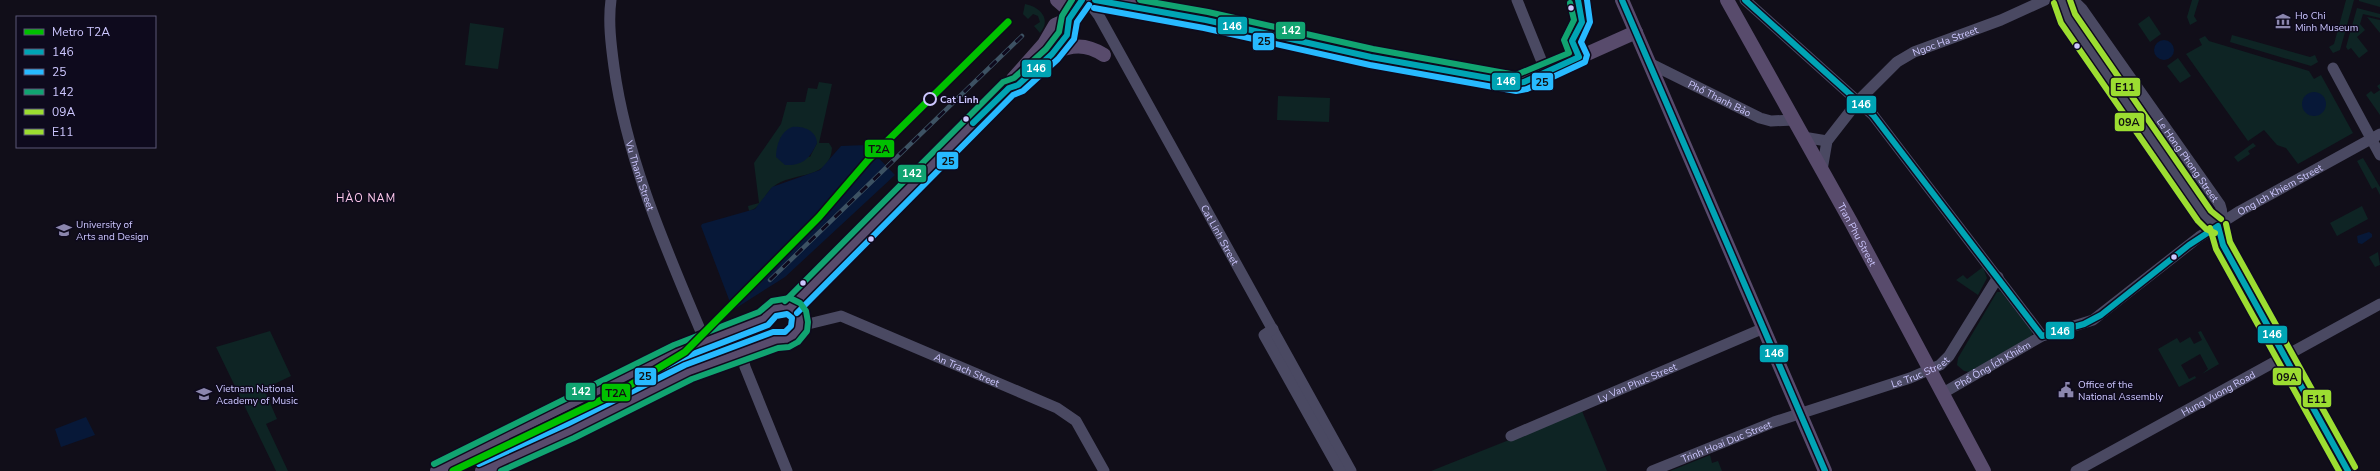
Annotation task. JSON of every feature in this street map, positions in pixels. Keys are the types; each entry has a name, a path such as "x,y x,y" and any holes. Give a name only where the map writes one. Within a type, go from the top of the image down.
{"main road":[{"path":"1057,0 1071,17"},
{"path":"1009,88 1018,85 1052,54 1067,35 1071,17 1082,0"},
{"path":"1095,0 1206,20 1379,58 1511,82 1524,82 1636,32"},
{"path":"1622,0 1825,471"},
{"name":"Tran Phu Street","path":"1727,0 1822,170 1984,471"},
{"path":"791,307 1009,88 1013,79 1044,44 1055,25 1071,17"},
{"path":"1052,54 1068,47 1081,46 1094,49 1104,55"},
{"path":"437,471 481,452 561,409 678,351 733,332 765,318 774,308 784,306 791,307 799,315 800,326 789,339 776,340 689,372 570,431 482,471"},
{"path":"765,318 765,330 776,340"},
{"path":"733,332 742,353"},
{"path":"561,409 570,431"}],"street":[{"name":"Vu Thanh Street","path":"611,0 611,41 618,97 633,156 684,294 714,364"},
{"name":"Cat Linh Street","path":"1087,0 1106,29 1269,332 1340,471"},
{"path":"1517,0 1546,72"},
{"path":"1745,0 1859,100 1893,138 2042,336"},
{"name":"Ngoc Ha Street","path":"1859,100 1886,70 1904,56 2001,20 2045,0"},
{"name":"Le Hong Phong Street","path":"2061,0 2065,13 2205,216 2211,223 2218,226"},
{"name":"Le Hong Phong Street","path":"2073,0 2082,8 2220,205 2222,220 2218,226 2223,245 2348,471"},
{"name":"Phố Thanh Bảo","path":"1649,62 1760,118 1771,121 1794,120"},
{"path":"2333,68 2376,136 2380,155"},
{"path":"1822,170 1827,141 1859,100"},
{"path":"2140,121 2154,111"},
{"name":"Ong Ich Khiem Street","path":"2042,336 2084,324 2101,315 2194,241 2376,136"},
{"path":"1803,137 1827,141"},
{"name":"Le Truc Street","path":"1800,413 1930,370 1940,365 1949,356 1998,276"},
{"name":"Hung Vuong Road","path":"2076,471 2380,304"},
{"name":"An Trach Street","path":"800,326 841,316 1057,408 1076,421 1104,471"},
{"name":"Ly Van Phuc Street","path":"1511,436 1764,328"},
{"name":"Cat Linh Street","path":"1269,332 1351,471"},
{"name":"Phố Ông Ích Khiêm","path":"1943,393 2042,336"},
{"path":"742,353 745,367 787,471"},
{"name":"Trinh Hoai Duc Street","path":"1652,471 1800,413"}],"green space":[{"path":"2192,0 2199,0 2194,16 2197,21 2190,25 2187,17"},
{"path":"2346,0 2354,0 2340,50 2333,53 2329,47 2334,44"},
{"path":"2380,0 2380,7 2359,1"},
{"path":"1025,4 1035,8 1043,14 1045,23 1040,33 1034,26 1040,22 1038,16 1033,14 1028,19 1023,14"},
{"path":"2357,8 2380,14 2380,18 2363,14 2360,24 2365,30 2357,37 2368,51 2359,58 2351,48 2348,50 2346,47"},
{"path":"2077,15 2080,15 2143,105 2142,109 2138,109 2075,19"},
{"path":"2149,16 2161,34 2150,42 2138,24"},
{"path":"2367,17 2380,20 2380,33"},
{"path":"470,23 504,28 498,69 465,65"},
{"path":"2232,35 2310,57 2315,55 2318,62 2311,66 2230,42"},
{"path":"2205,36 2209,41 2309,71 2314,79 2321,75 2353,133 2298,164 2286,148 2277,145 2264,130 2248,141 2186,54 2202,45 2199,39"},
{"path":"2178,58 2191,76 2180,83 2167,66"},
{"path":"819,82 832,84 819,143 829,143 832,148 830,158 819,170 785,180 777,184 758,206 749,211 748,206 759,203 754,163 781,124 787,102 805,102 808,88 817,89","holes":["781,137 817,143 810,157 780,142"]},
{"path":"2380,90 2380,115 2366,95 2371,91 2374,94"},
{"path":"1278,96 1330,98 1329,122 1277,120"},
{"path":"2152,122 2155,122 2211,201 2209,205 2205,205 2150,126"},
{"path":"2253,143 2256,146 2248,151 2250,154 2238,162 2234,157"},
{"path":"2363,158 2380,187 2380,195 2376,187 2372,189 2357,161"},
{"path":"2362,206 2368,219 2337,236 2330,223"},
{"path":"2378,252 2380,265 2375,267 2369,257"},
{"path":"1983,267 1987,278 1978,295 1956,280 1963,275 1967,279"},
{"path":"1997,292 2001,292 2032,331 2032,337 1970,372 1964,371 1957,365 1958,358"},
{"path":"270,331 291,376 264,389 277,419 266,424 288,471 276,471 216,347"},
{"path":"2201,331 2219,364 2202,374 2208,369 2200,354 2181,365 2189,379 2195,376 2196,378 2179,387 2158,349 2177,338 2180,343 2190,337 2194,344 2202,340 2198,332"},
{"path":"1582,411 1607,471 1431,471"},
{"path":"1710,455 1712,463 1718,461 1722,471 1670,471"}],"water":[{"path":"2164,40 2171,43 2174,50 2171,57 2164,60 2157,57 2154,50 2157,43"},
{"path":"2314,92 2323,95 2326,104 2323,113 2314,116 2305,113 2302,104 2305,95"},
{"path":"792,127 804,128 812,132 817,143 812,153 805,160 797,164 785,165 776,157 777,148 782,135"},
{"path":"866,145 895,175 785,277 733,310 701,226 702,224 755,209 772,187 820,170 841,146"},
{"path":"2369,232 2372,234 2372,237 2362,244 2358,243 2357,236"},
{"path":"86,417 95,435 61,447 55,429"}],"railway":[{"path":"770,280 1022,36"}],"metro line":[{"name":"T2A","path":"453,471 622,390 685,352 819,217 868,160 1008,22"}],"transit line":[{"name":"142","path":"785,301 1003,82 1014,78 1046,49 1059,32 1062,16 1072,0"},
{"name":"146","path":"973,123 1009,88 1018,85 1052,54 1067,35 1069,19 1082,0"},
{"name":"146","path":"1095,0 1206,20 1371,57 1516,83 1524,82 1579,57 1572,41 1582,22 1578,0"},
{"name":"142","path":"1140,0 1208,12 1373,49 1516,75 1569,53 1564,40 1574,20 1570,3"},
{"name":"25","path":"1094,8 1204,28 1370,65 1516,91 1527,89 1585,62 1587,55 1581,42 1590,22 1587,0"},
{"name":"146","path":"1622,0 1825,471"},
{"name":"146","path":"1745,0 1873,115 2042,336 2084,324 2101,315 2189,245 2218,226 2223,245 2348,471"},
{"name":"E11","path":"2070,0 2075,14 2211,211 2221,219"},
{"name":"09A","path":"2054,3 2061,23 2198,221 2206,229 2215,233"},
{"name":"25","path":"797,313 1013,95 1023,91 1058,59 1074,39 1077,22 1089,5"},
{"name":"E11","path":"2226,224 2230,242 2355,467"},
{"name":"09A","path":"2210,228 2216,249 2339,471"},
{"name":"142","path":"434,464 674,345 759,312 772,301 790,298 800,303 806,311 808,322 807,331 798,342 789,347 778,348 692,379 574,438 501,471"},
{"name":"25","path":"456,471 680,359 768,325 776,316 787,314 792,318 791,326 785,332 773,332 685,365 567,424 479,464"}],"place":[{"name":"Ho Chi Minh Museum","path":"2283,21"},
{"name":"Cat Linh","path":"930,99"},
{"name":"University of Arts and Design","path":"64,230"},
{"name":"Office of the National Assembly","path":"2066,390"},
{"name":"Vietnam National Academy of Music","path":"204,394"}],"district":[{"name":"HÀO NAM","path":"366,198"}]}
